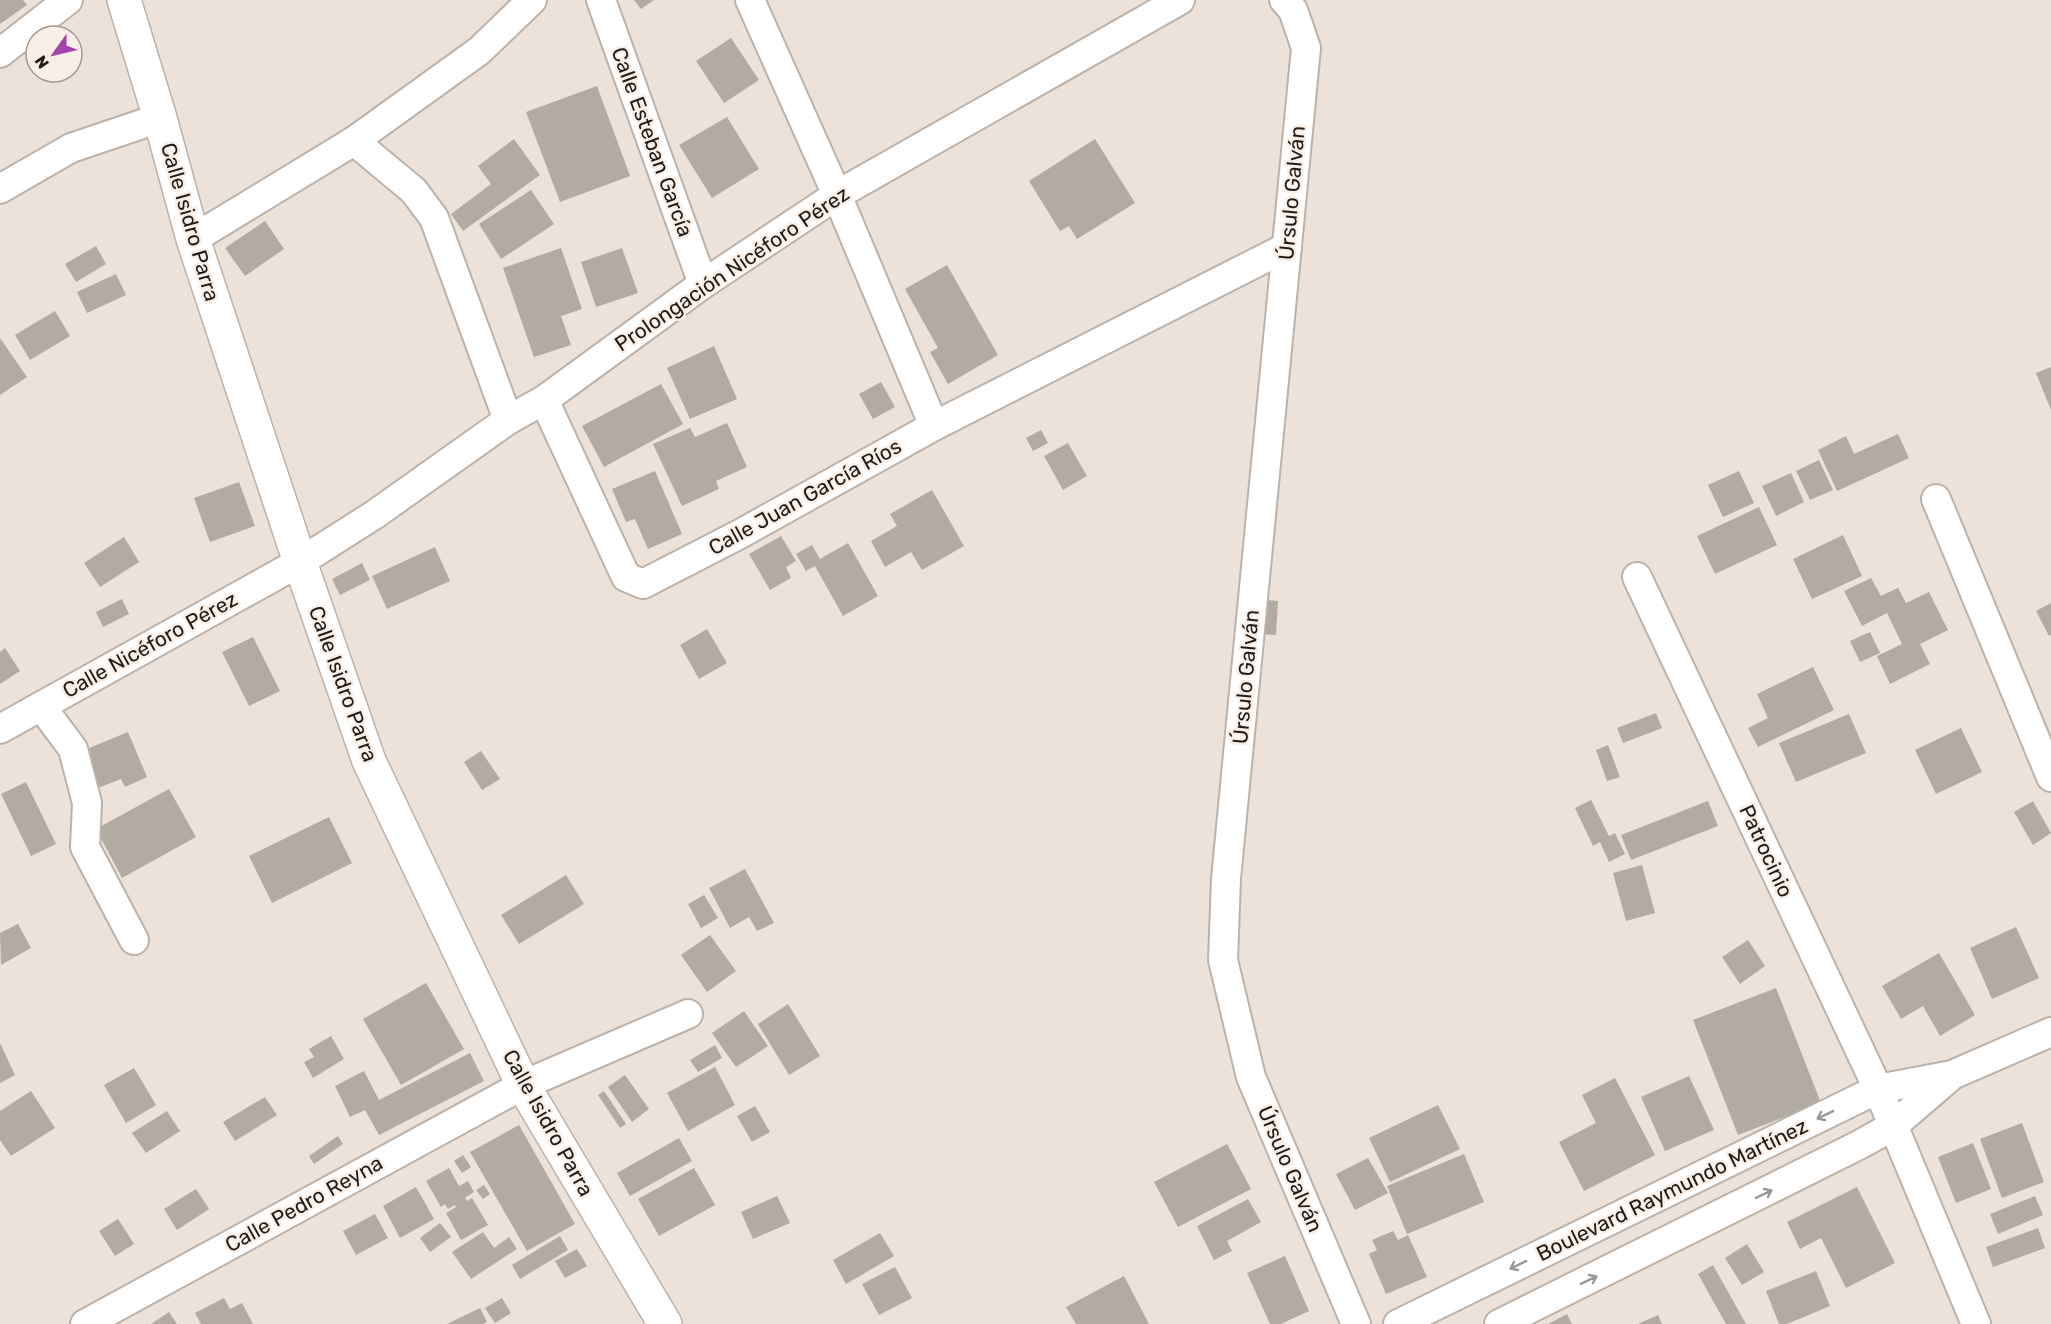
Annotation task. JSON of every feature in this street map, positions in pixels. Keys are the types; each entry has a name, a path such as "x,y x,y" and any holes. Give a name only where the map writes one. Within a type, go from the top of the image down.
{"street":[{"path":"0,53 68,0"},
{"name":"Calle Isidro Parra","path":"124,0 160,118 193,239 300,562 369,761 523,1085 665,1324"},
{"path":"193,239 354,141 479,51 532,0"},
{"name":"Calle Esteban García","path":"601,0 703,284"},
{"path":"750,0 837,195 934,426 1287,247"},
{"name":"Prolongación Nicéforo Pérez","path":"300,562 374,515 508,420 544,399 703,284 837,195 1180,0"},
{"name":"Úrsulo Galván","path":"1289,5 1306,48 1226,879 1223,960 1251,1077 1356,1324"},
{"path":"0,189 71,148 160,118"},
{"path":"354,141 414,191 434,218 508,420"},
{"name":"Calle Juan García Ríos","path":"544,399 626,577 643,584 740,534 934,426"},
{"path":"1936,499 2051,777"},
{"name":"Calle Nicéforo Pérez","path":"0,729 300,562"},
{"name":"Patrocinio","path":"1637,577 1878,1089 1976,1324"},
{"path":"40,706 73,749 87,803 85,848 134,940"},
{"name":"Calle Pedro Reyna","path":"85,1324 523,1085 688,1014"},
{"name":"Boulevard Raymundo Martínez","path":"1398,1324 1878,1089 1952,1075 2051,1032"},
{"name":"Boulevard Raymundo Martínez","path":"1499,1324 1859,1145 1893,1126 1952,1075"}],"building":[{"path":"0,0 23,0 27,5 0,24"},
{"path":"634,0 654,0 641,9"},
{"path":"731,38 759,80 724,103 696,61"},
{"path":"597,86 630,176 560,202 526,112"},
{"path":"727,117 759,169 712,198 679,145"},
{"path":"514,139 540,175 463,231 451,214 491,184 478,166"},
{"path":"1095,139 1135,203 1077,239 1069,226 1060,231 1029,181"},
{"path":"531,190 554,224 501,259 479,224"},
{"path":"265,221 284,249 245,276 225,248"},
{"path":"96,246 106,264 76,282 65,264"},
{"path":"561,248 582,309 561,316 571,345 534,357 503,268"},
{"path":"622,248 638,293 596,307 581,262"},
{"path":"947,265 998,355 948,384 930,352 938,348 905,289"},
{"path":"116,274 126,295 87,313 77,292"},
{"path":"55,311 70,336 30,360 15,335"},
{"path":"0,338 27,377 0,395"},
{"path":"714,346 737,399 690,419 667,368"},
{"path":"2051,367 2051,410 2036,373"},
{"path":"881,382 895,407 873,419 859,394"},
{"path":"661,384 683,424 604,467 582,426"},
{"path":"727,423 747,467 716,481 719,489 682,506 653,444 690,428 695,437"},
{"path":"1041,430 1048,443 1033,451 1026,438"},
{"path":"1898,434 1909,458 1837,491 1818,450 1846,436 1854,454"},
{"path":"1068,443 1087,476 1063,490 1044,456"},
{"path":"1819,460 1833,490 1810,500 1796,471"},
{"path":"655,471 682,534 648,549 635,519 626,522 612,489"},
{"path":"1739,471 1754,503 1723,517 1708,485"},
{"path":"1791,473 1804,502 1776,516 1762,486"},
{"path":"239,482 255,526 210,542 194,498"},
{"path":"932,490 964,546 922,570 911,552 885,567 871,541 897,526 890,514"},
{"path":"1759,507 1777,545 1715,574 1697,536"},
{"path":"1843,535 1862,576 1812,599 1793,559"},
{"path":"781,536 796,561 786,567 791,578 770,590 749,554"},
{"path":"124,537 139,562 100,587 84,563"},
{"path":"848,543 878,596 843,616 815,566 806,571 796,554 812,545 820,559"},
{"path":"435,547 450,581 387,609 372,576"},
{"path":"362,563 370,580 340,595 332,579"},
{"path":"1871,578 1881,596 1898,588 1906,603 1929,592 1948,630 1920,644 1930,664 1890,684 1877,656 1902,644 1887,613 1862,626 1844,591"},
{"path":"122,599 129,614 103,627 96,612"},
{"path":"1256,599 1278,601 1276,635 1254,634"},
{"path":"2051,603 2051,635 2049,636 2036,611"},
{"path":"707,629 727,663 699,679 680,645"},
{"path":"1870,632 1880,653 1860,662 1850,641"},
{"path":"253,637 280,691 249,706 222,652"},
{"path":"5,648 20,671 0,684 0,652"},
{"path":"1813,667 1834,710 1758,747 1748,728 1768,718 1757,694"},
{"path":"1656,713 1662,728 1623,743 1617,728"},
{"path":"1849,714 1866,753 1796,782 1779,743"},
{"path":"1961,728 1982,772 1936,794 1915,750"},
{"path":"128,732 147,777 125,787 121,779 98,788 82,751"},
{"path":"1608,745 1620,777 1607,781 1596,750"},
{"path":"481,751 500,779 482,790 464,762"},
{"path":"26,782 56,844 31,856 1,794"},
{"path":"169,789 196,837 122,878 96,829"},
{"path":"1591,800 1609,836 1615,833 1625,854 1609,862 1600,842 1593,846 1575,808"},
{"path":"1708,801 1718,826 1631,860 1621,835"},
{"path":"2033,801 2051,833 2033,845 2014,812"},
{"path":"329,817 352,863 272,903 249,856"},
{"path":"1642,865 1655,913 1626,921 1613,873"},
{"path":"745,869 774,923 757,931 749,917 730,928 709,888"},
{"path":"566,875 584,904 519,944 501,915"},
{"path":"704,895 718,918 701,928 688,904"},
{"path":"18,924 31,948 1,965 0,933"},
{"path":"2016,927 2039,978 1992,999 1970,948"},
{"path":"710,935 736,971 707,992 681,955"},
{"path":"1748,940 1765,966 1740,984 1722,957"},
{"path":"1939,953 1975,1015 1940,1036 1923,1006 1901,1019 1882,986"},
{"path":"426,983 464,1049 401,1085 363,1019"},
{"path":"1776,988 1821,1103 1738,1135 1693,1020"},
{"path":"788,1004 820,1056 789,1075 758,1024"},
{"path":"744,1011 768,1046 736,1067 712,1033"},
{"path":"331,1036 344,1059 313,1078 304,1062 314,1057 309,1049"},
{"path":"0,1043 15,1075 0,1083"},
{"path":"715,1045 722,1058 698,1072 690,1060"},
{"path":"470,1053 484,1081 379,1135 365,1110 350,1117 335,1086 364,1071 379,1100"},
{"path":"715,1067 735,1105 688,1131 667,1093"},
{"path":"134,1068 156,1105 126,1123 104,1085"},
{"path":"625,1075 649,1109 632,1122 608,1087"},
{"path":"1689,1076 1714,1130 1665,1151 1641,1097"},
{"path":"1615,1078 1655,1155 1584,1191 1559,1142 1596,1123 1582,1095"},
{"path":"31,1091 55,1128 11,1156 0,1140 0,1111"},
{"path":"604,1091 626,1124 620,1128 598,1095"},
{"path":"265,1097 277,1115 235,1141 223,1122"},
{"path":"1438,1105 1460,1149 1390,1182 1369,1138"},
{"path":"755,1106 770,1132 752,1142 737,1116"},
{"path":"167,1111 180,1131 146,1153 132,1133"},
{"path":"2022,1123 2044,1182 2002,1198 1980,1139"},
{"path":"519,1125 575,1224 527,1251 470,1152"},
{"path":"338,1136 343,1144 314,1164 309,1156"},
{"path":"679,1138 692,1161 630,1196 617,1173"},
{"path":"1973,1143 1991,1189 1956,1203 1938,1157"},
{"path":"1227,1144 1251,1189 1178,1227 1154,1182"},
{"path":"1464,1154 1484,1202 1407,1234 1387,1186"},
{"path":"463,1155 471,1167 462,1173 454,1161"},
{"path":"1368,1158 1388,1193 1355,1210 1336,1174"},
{"path":"449,1168 459,1186 468,1181 474,1192 465,1198 467,1201 472,1198 488,1225 461,1240 446,1213 456,1207 455,1205 448,1209 445,1204 441,1207 426,1181"},
{"path":"694,1168 715,1205 659,1236 638,1199"},
{"path":"484,1185 490,1194 483,1199 476,1190"},
{"path":"416,1187 434,1219 400,1238 383,1206"},
{"path":"1857,1187 1895,1263 1846,1288 1821,1238 1800,1249 1787,1222"},
{"path":"196,1189 209,1209 177,1230 164,1209"},
{"path":"777,1196 790,1223 753,1239 741,1212"},
{"path":"2035,1196 2043,1215 1998,1234 1990,1214"},
{"path":"1248,1199 1261,1222 1227,1241 1232,1251 1214,1260 1197,1226"},
{"path":"375,1214 388,1238 356,1255 343,1231"},
{"path":"118,1219 134,1244 115,1256 99,1231"},
{"path":"440,1223 451,1237 430,1252 420,1238"},
{"path":"2038,1228 2045,1248 1993,1267 1986,1247"},
{"path":"1393,1231 1398,1240 1408,1235 1427,1277 1386,1294 1369,1254 1377,1250 1372,1240"},
{"path":"483,1232 494,1248 509,1237 517,1249 471,1279 452,1252"},
{"path":"880,1233 894,1256 846,1284 833,1260"},
{"path":"560,1236 568,1250 520,1279 512,1265"},
{"path":"1747,1244 1764,1272 1742,1285 1725,1258"},
{"path":"577,1249 587,1266 565,1278 555,1261"},
{"path":"1285,1256 1309,1311 1281,1324 1270,1324 1247,1273"},
{"path":"1713,1265 1746,1324 1726,1324 1698,1274"},
{"path":"895,1267 912,1298 879,1315 862,1284"},
{"path":"1816,1271 1830,1306 1787,1324 1779,1324 1766,1291"},
{"path":"1124,1276 1149,1324 1076,1324 1066,1307"},
{"path":"224,1298 230,1309 242,1303 253,1324 201,1324 195,1313"},
{"path":"502,1298 511,1313 495,1323 485,1308"},
{"path":"480,1308 487,1322 483,1324 447,1324"},
{"path":"169,1312 177,1324 151,1324"},
{"path":"1567,1314 1572,1324 1548,1324"},
{"path":"1658,1315 1662,1324 1638,1324"}]}
